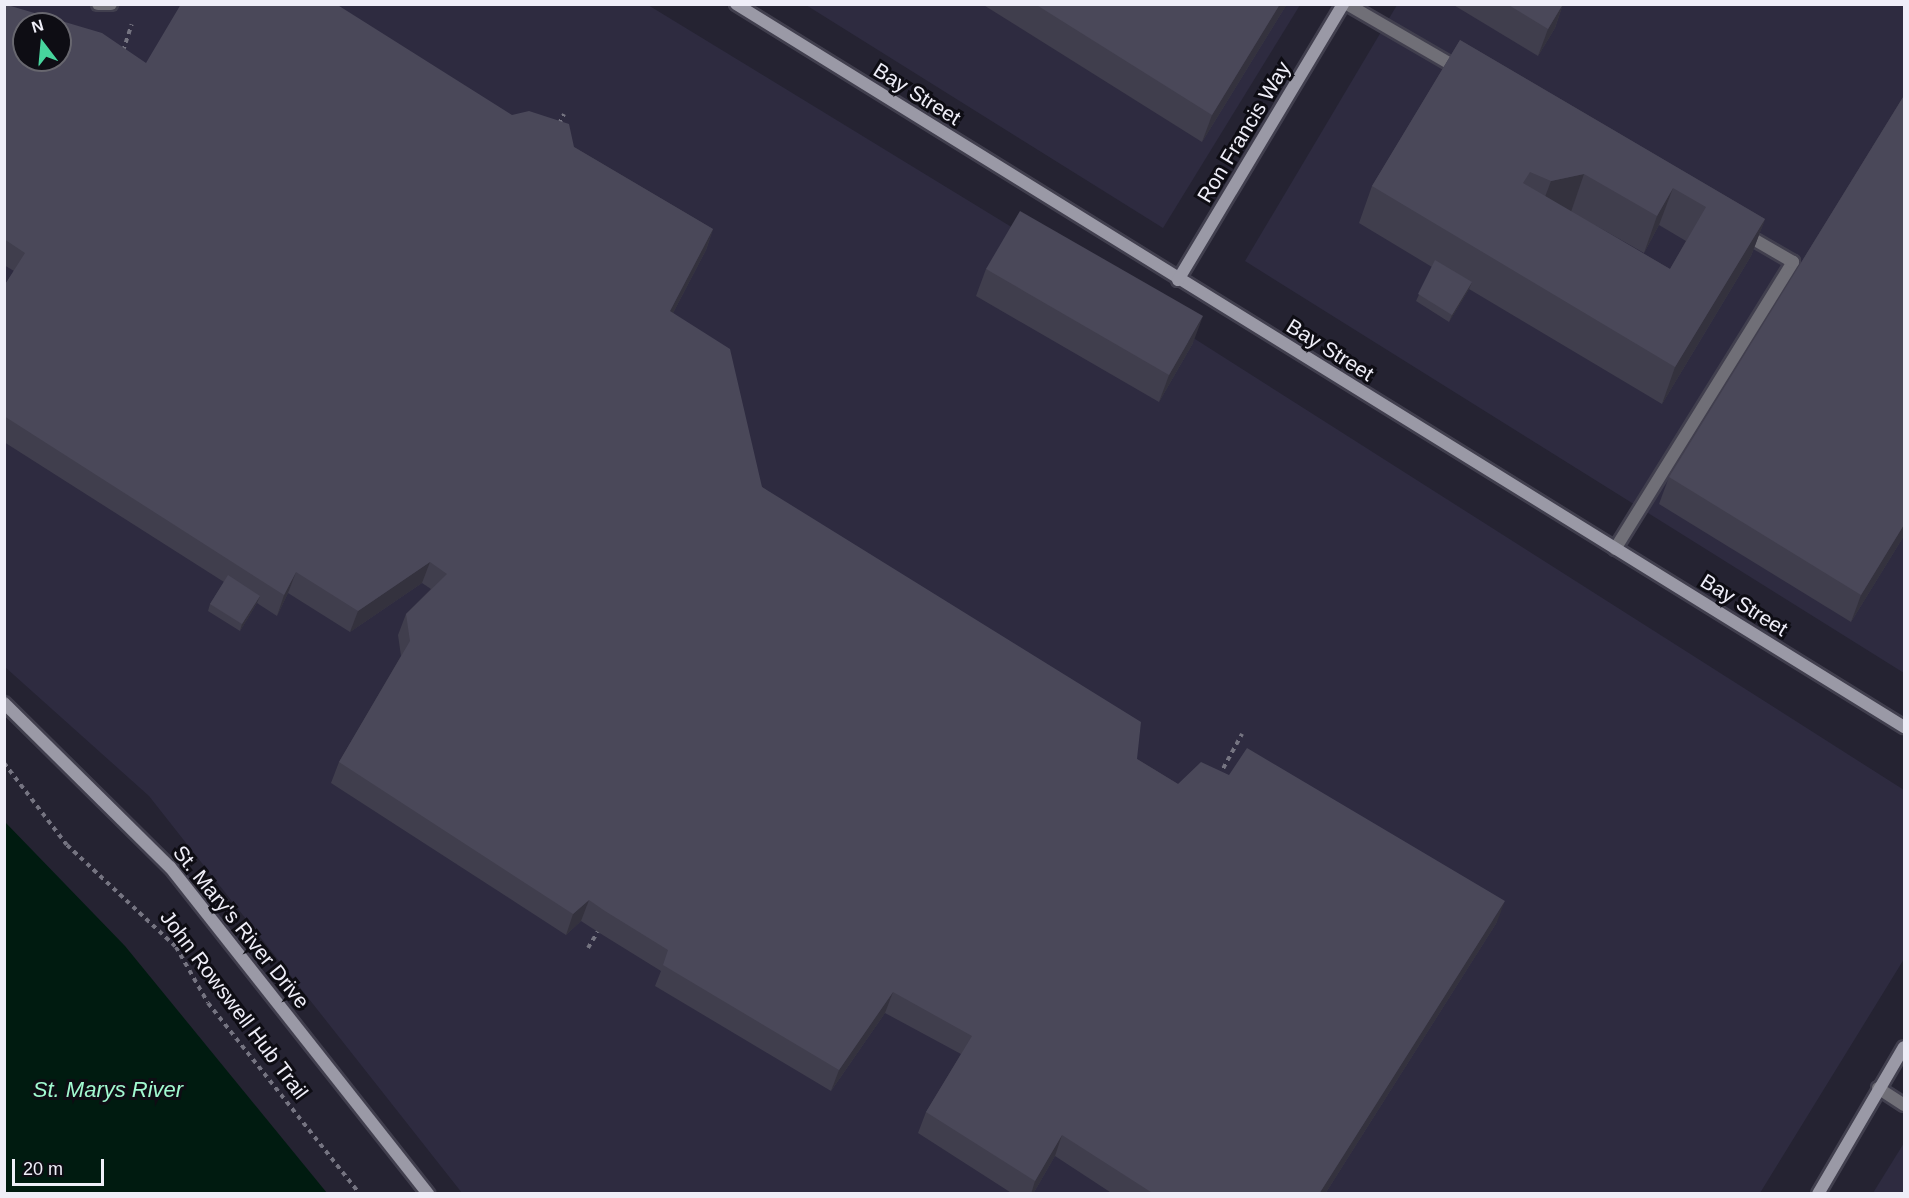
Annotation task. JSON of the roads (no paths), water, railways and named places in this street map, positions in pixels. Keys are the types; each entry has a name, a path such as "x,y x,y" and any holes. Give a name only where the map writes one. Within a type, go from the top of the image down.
{"main road":[{"name":"Bay Street","path":"736,4 1178,280 1905,727"},
{"name":"Ron Francis Way","path":"1178,280 1345,4"},
{"name":"St. Mary's River Drive","path":"4,703 170,867 428,1194"},
{"path":"1818,1194 1878,1088 1905,1047"}],"lane":[{"path":"98,4 111,4"},
{"path":"1345,4 1473,77"},
{"path":"1615,549 1792,262 1728,224"},
{"path":"1878,1088 1905,1105"}],"water":[{"name":"St. Marys River","path":"5,822 125,946 327,1193 5,1193"}]}
